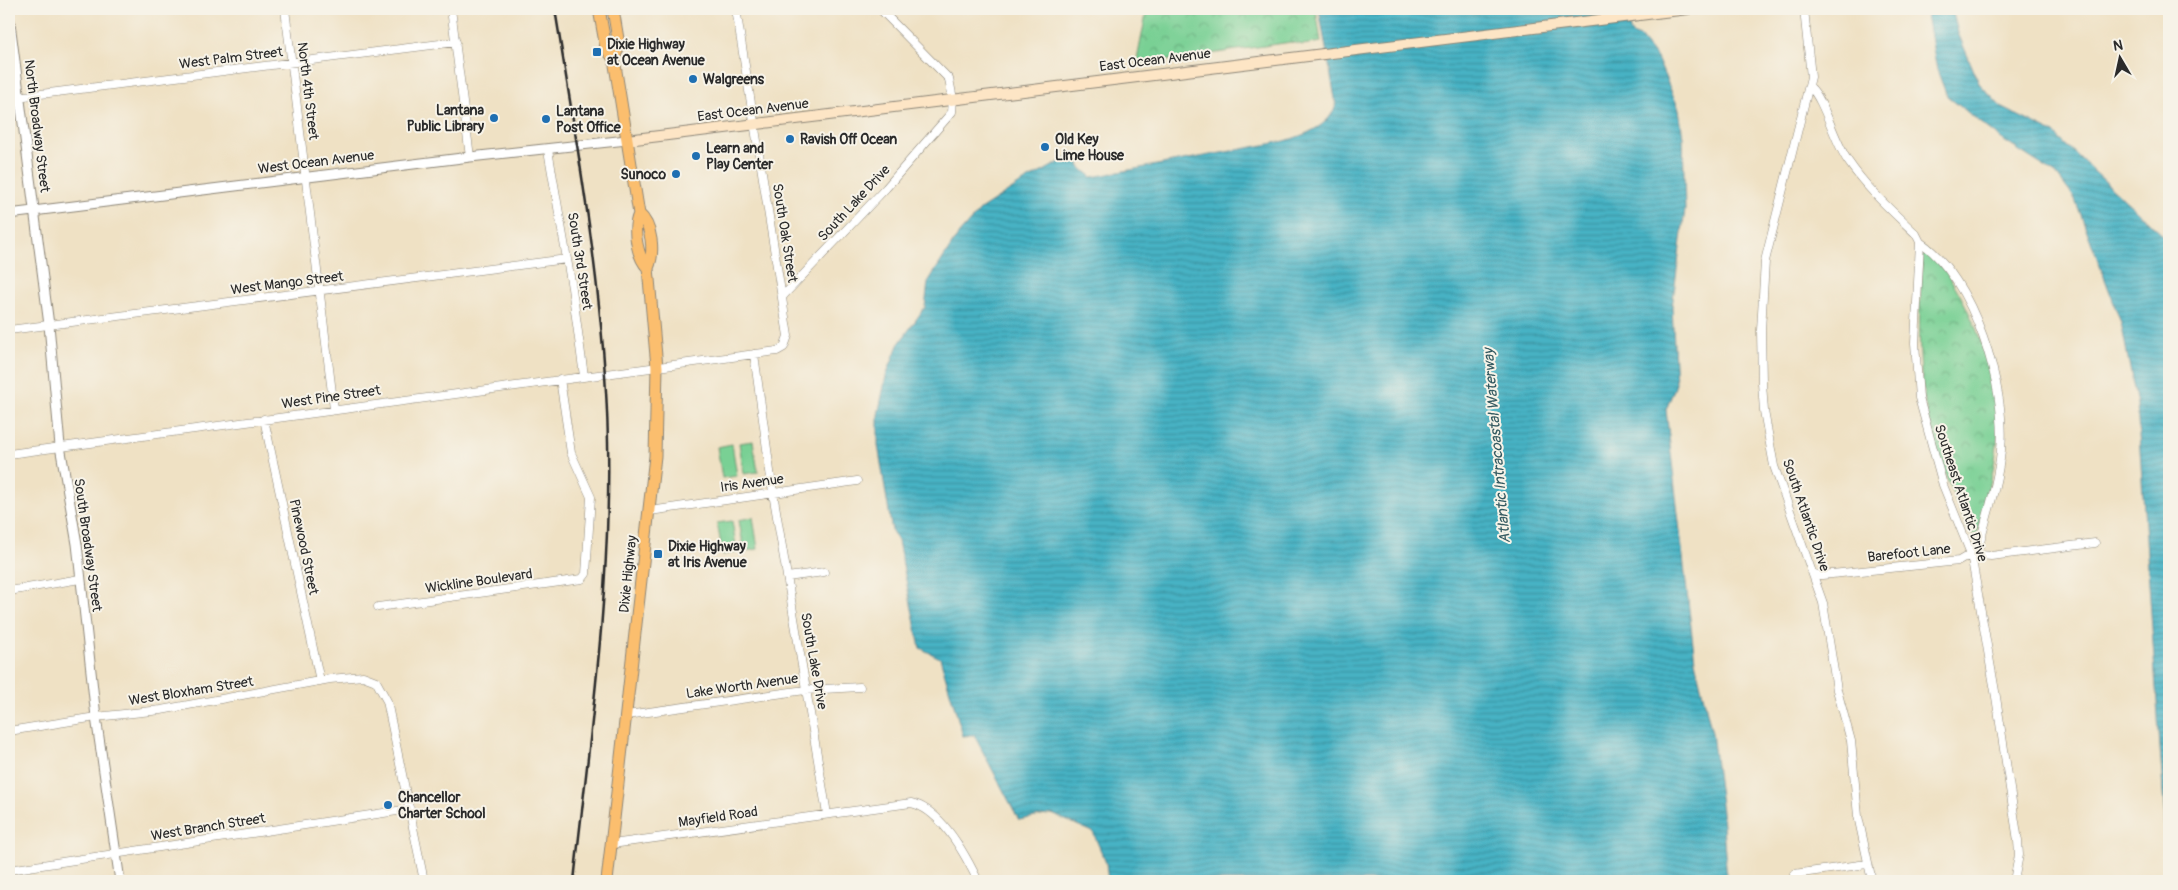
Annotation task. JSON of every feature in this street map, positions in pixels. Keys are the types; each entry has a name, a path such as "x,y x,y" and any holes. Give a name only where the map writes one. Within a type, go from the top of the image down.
{"main road":[{"name":"Dixie Highway","path":"599,9 606,48 614,59 639,214 635,222 641,260 648,268 657,366 655,456 650,510 607,881"},
{"name":"Dixie Highway","path":"613,9 619,45 614,59"},
{"name":"East Ocean Avenue","path":"626,140 1688,9"}],"street":[{"name":"North 4th Street","path":"285,9 334,408"},
{"path":"451,9 470,157"},
{"name":"South Oak Street","path":"736,9 788,336 784,347 777,351 754,354"},
{"path":"880,9 949,79 953,99"},
{"name":"South Atlantic Drive","path":"1804,9 1811,77 1794,150 1780,196 1766,261 1762,311 1761,365 1764,411 1774,466 1822,603 1837,690 1851,741 1858,816 1872,881"},
{"name":"North Broadway Street","path":"9,15 34,211"},
{"name":"West Palm Street","path":"9,98 456,42"},
{"path":"1810,87 1817,93 1836,142 1848,162 1868,187 1916,234 1920,242 1943,264 1972,310 1984,337 1996,384 2002,426 1999,464 1978,546 1971,554"},
{"name":"South Lake Drive","path":"783,296 886,188 952,112 953,99"},
{"name":"West Ocean Avenue","path":"9,214 470,157 626,140"},
{"name":"South 3rd Street","path":"548,150 568,259 584,376"},
{"name":"South Broadway Street","path":"34,211 60,446 77,544 96,717 120,881"},
{"name":"Southeast Atlantic Drive","path":"1920,242 1915,343 1919,398 1942,485 1971,554 1996,697 2018,841 2019,855 2014,881"},
{"name":"West Mango Street","path":"9,330 568,259"},
{"name":"South Lake Drive","path":"754,354 773,493 827,814"},
{"name":"West Pine Street","path":"9,454 334,408 754,354"},
{"name":"Wickline Boulevard","path":"378,607 582,579 586,574 591,497 571,453 560,379"},
{"name":"Pinewood Street","path":"264,419 320,681"},
{"name":"Iris Avenue","path":"650,510 857,481"},
{"name":"Barefoot Lane","path":"1813,574 1822,575 1959,561 1971,554 1991,556 2095,543"},
{"path":"787,577 824,572"},
{"path":"9,591 80,579"},
{"name":"West Bloxham Street","path":"9,731 96,717 162,710 320,681 363,676 376,681 387,701 410,809"},
{"name":"Lake Worth Avenue","path":"627,715 805,690 860,687"},
{"path":"827,814 899,804 920,805 940,822 966,857 978,881"},
{"path":"410,809 424,881"},
{"name":"West Branch Street","path":"9,870 410,809"},
{"name":"Mayfield Road","path":"612,844 827,814"},
{"path":"1796,881 1794,874 1867,864"}],"green space":[{"path":"1147,9 1316,9 1321,42 1303,45 1291,42 1136,65"},
{"path":"1923,247 1941,265 1967,308 1984,349 1995,392 1998,413 1997,446 1990,484 1977,534 1970,534 1938,454 1928,421 1920,365"},
{"path":"753,441 758,472 744,474 739,443"},
{"path":"732,444 737,476 722,478 717,447"},
{"path":"753,517 758,549 744,551 739,520"},
{"path":"732,521 737,552 723,555 717,523"}],"water":[{"name":"Atlantic Intracoastal Waterway","path":"1319,9 1627,9 1630,31 1632,34 1640,37 1657,58 1679,109 1683,137 1685,210 1672,307 1676,384 1666,410 1695,661 1712,733 1722,812 1727,881 1108,881 1106,863 1093,832 1052,814 1019,820 974,735 963,736 940,658 920,648 898,541 892,531 878,445 878,415 886,376 898,345 925,307 928,282 958,235 980,210 1020,184 1076,153 1080,167 1092,177 1285,141 1300,136 1323,124 1333,112 1336,104"},
{"path":"1926,9 1952,9 1958,33 1979,83 2001,107 2053,133 2169,241 2169,881 2137,405 2121,322 2075,199 2056,174 2004,141 1947,96 1937,70"}],"railway":[{"path":"555,9 581,170 596,279 606,387 608,442 608,497 603,607 593,717 574,881"}],"place":[{"name":"Dixie Highway at Ocean Avenue","path":"597,52"},
{"name":"Walgreens","path":"693,79"},
{"name":"Lantana Public Library","path":"494,118"},
{"name":"Lantana Post Office","path":"546,119"},
{"name":"Ravish Off Ocean","path":"790,139"},
{"name":"Old Key Lime House","path":"1045,147"},
{"name":"Learn and Play Center","path":"696,156"},
{"name":"Sunoco","path":"676,174"},
{"name":"Dixie Highway at Iris Avenue","path":"658,554"},
{"name":"Chancellor Charter School","path":"388,805"}]}
